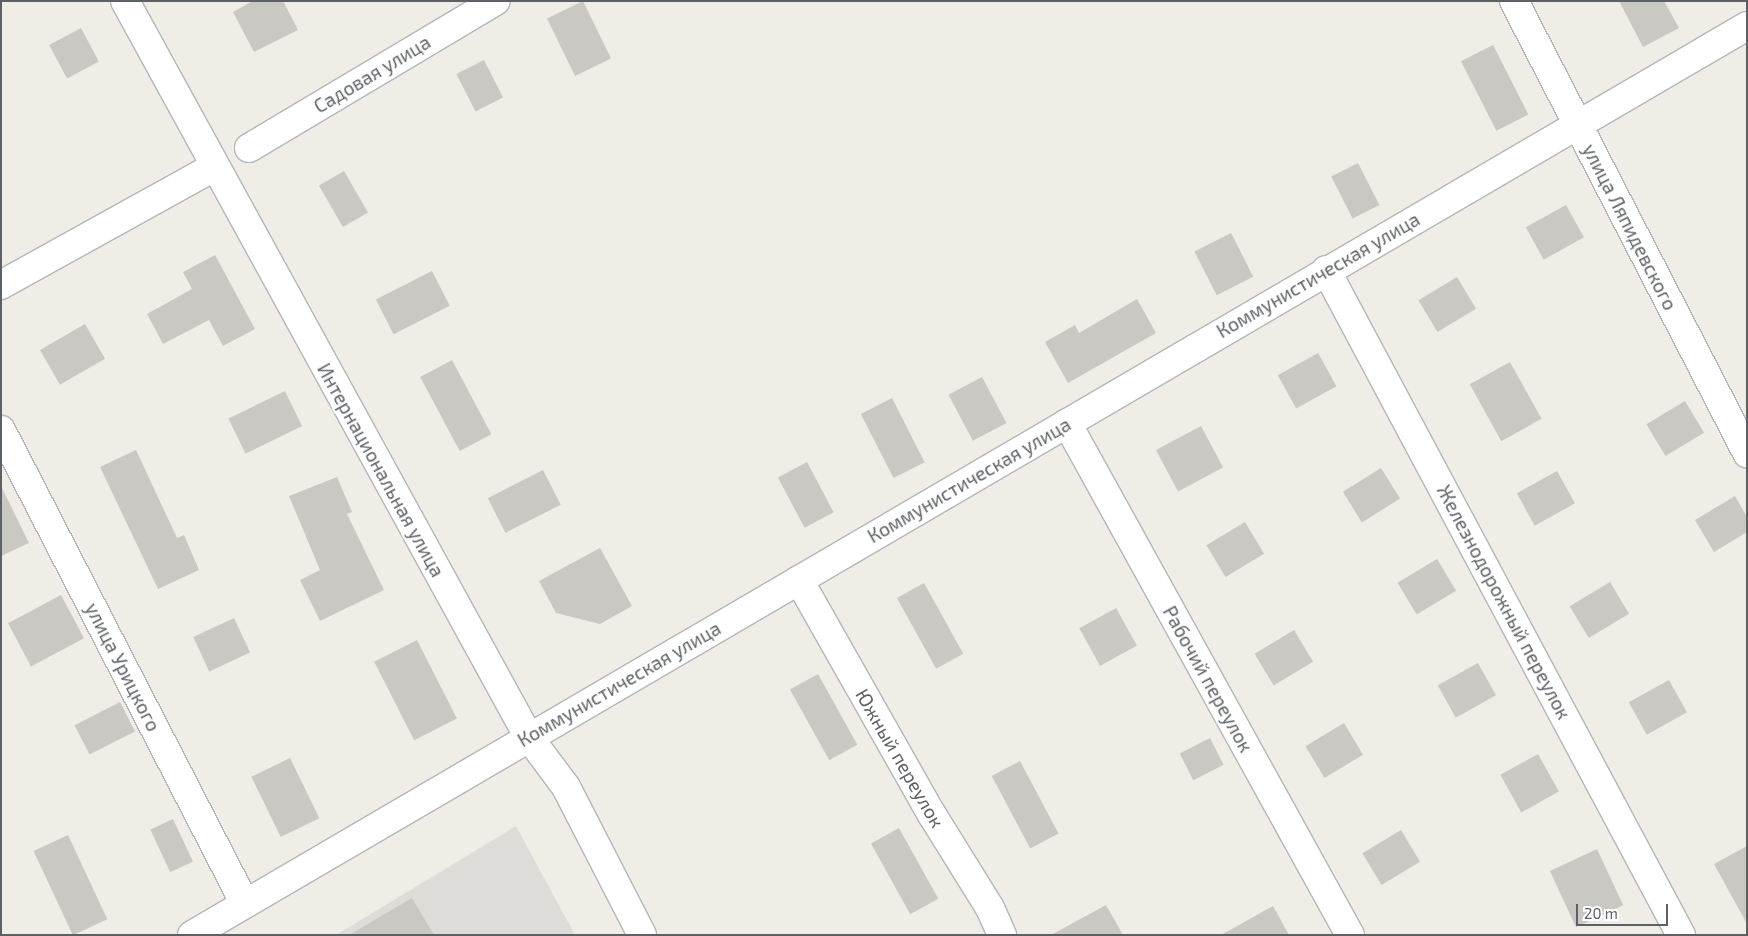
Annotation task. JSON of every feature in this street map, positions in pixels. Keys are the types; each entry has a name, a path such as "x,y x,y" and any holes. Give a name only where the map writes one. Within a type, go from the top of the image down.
{"street":[{"name":"Интернациональная улица","path":"125,1 214,167 528,736 566,787 642,935"},
{"name":"Садовая улица","path":"249,148 496,1"},
{"name":"улица Ляпидевского","path":"1514,1 1747,453"},
{"name":"Коммунистическая улица","path":"192,935 528,736 799,580 1326,270 1747,26"},
{"path":"1,285 214,167"},
{"name":"Железнодорожный переулок","path":"1326,270 1681,935"},
{"name":"Рабочий переулок","path":"1067,423 1350,935"},
{"name":"улица Урицкого","path":"1,430 245,904"},
{"name":"Южный переулок","path":"799,580 931,813 990,908 1002,935"}],"shaded area":[{"path":"516,826 575,935 336,935"}],"building":[{"path":"253,1 283,1 298,30 254,52 233,12"},
{"path":"583,1 611,59 575,76 547,19"},
{"path":"1619,1 1664,1 1679,28 1643,47"},
{"path":"81,28 99,62 67,78 49,45"},
{"path":"1493,45 1528,114 1496,131 1461,61"},
{"path":"484,60 503,97 475,111 456,74"},
{"path":"1358,163 1379,205 1353,218 1331,177"},
{"path":"344,171 368,213 343,227 319,186"},
{"path":"1566,205 1584,237 1544,260 1526,227"},
{"path":"1231,233 1253,277 1217,295 1194,252"},
{"path":"215,255 255,329 223,346 209,320 163,344 147,314 192,289 183,272"},
{"path":"432,271 450,306 394,334 376,300"},
{"path":"1457,277 1476,309 1437,332 1418,300"},
{"path":"1137,299 1156,333 1068,383 1045,342 1075,325 1079,333"},
{"path":"85,324 105,359 60,385 40,350"},
{"path":"1318,353 1336,386 1296,409 1278,375"},
{"path":"452,360 491,434 460,451 420,377"},
{"path":"1510,362 1542,419 1501,441 1470,384"},
{"path":"982,377 1006,423 973,441 948,395"},
{"path":"285,391 302,426 245,454 228,419"},
{"path":"892,398 925,462 894,478 861,414"},
{"path":"1685,401 1704,433 1665,456 1646,424"},
{"path":"1201,426 1223,467 1178,491 1156,450"},
{"path":"136,450 177,538 184,535 199,570 158,589 100,467"},
{"path":"807,462 834,512 805,528 778,477"},
{"path":"1381,468 1400,499 1362,522 1343,492"},
{"path":"543,470 561,505 505,533 488,498"},
{"path":"1557,471 1575,503 1535,526 1517,493"},
{"path":"337,477 352,512 347,514 384,590 320,621 300,580 320,570 289,496"},
{"path":"1,486 29,543 1,556"},
{"path":"1735,496 1747,517 1747,532 1714,552 1695,520"},
{"path":"1245,522 1264,554 1225,577 1206,545"},
{"path":"600,548 632,606 600,624 556,613 539,581"},
{"path":"1437,559 1456,591 1417,614 1398,583"},
{"path":"1610,582 1629,614 1589,638 1570,606"},
{"path":"924,583 963,654 936,669 897,598"},
{"path":"61,595 84,638 31,666 8,623"},
{"path":"1116,608 1137,646 1100,666 1079,628"},
{"path":"234,618 250,652 209,671 193,637"},
{"path":"1294,630 1313,662 1274,685 1255,654"},
{"path":"417,640 457,718 414,740 374,662"},
{"path":"1478,663 1496,695 1456,718 1438,685"},
{"path":"818,674 857,745 829,760 790,690"},
{"path":"1669,680 1687,712 1647,735 1629,702"},
{"path":"120,702 135,731 90,755 75,725"},
{"path":"1344,723 1363,755 1324,778 1305,746"},
{"path":"1210,738 1224,765 1193,780 1180,753"},
{"path":"1538,754 1559,792 1521,812 1500,775"},
{"path":"290,758 319,818 281,837 251,777"},
{"path":"1020,761 1058,833 1030,848 992,776"},
{"path":"173,819 193,862 170,872 150,830"},
{"path":"899,828 938,899 910,914 871,844"},
{"path":"1401,830 1420,862 1381,885 1362,853"},
{"path":"68,835 107,919 73,935 34,851"},
{"path":"1747,846 1747,924 1714,864"},
{"path":"1597,849 1623,905 1576,927 1550,871"},
{"path":"412,898 434,935 349,935"},
{"path":"1106,905 1123,935 1051,935"},
{"path":"1273,906 1289,935 1221,935"}]}
